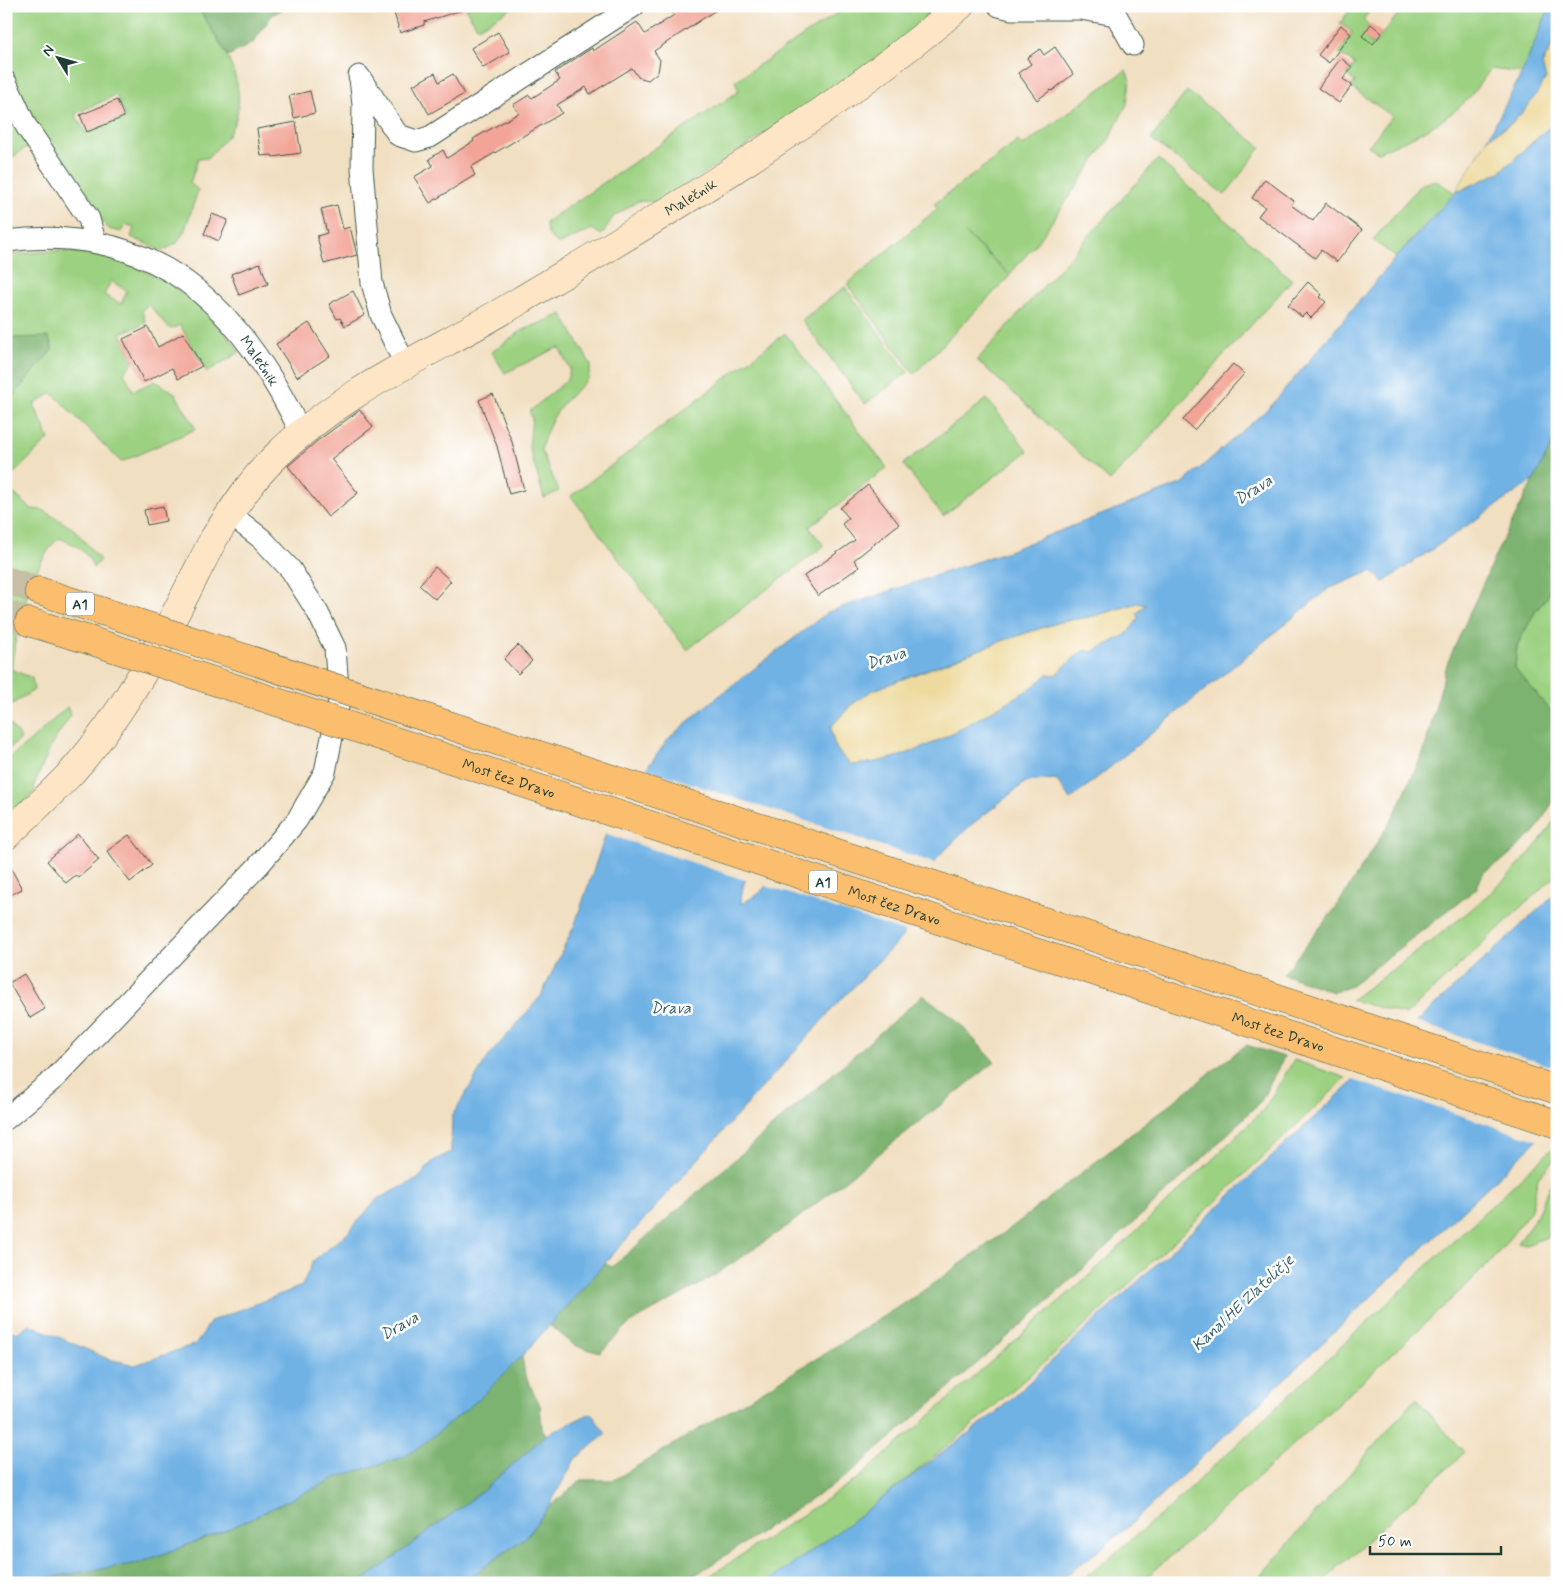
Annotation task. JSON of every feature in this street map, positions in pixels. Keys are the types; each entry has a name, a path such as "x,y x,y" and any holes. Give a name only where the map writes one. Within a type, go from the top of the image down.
{"highway":[{"name":"Most čez Dravo","path":"39,591 1557,1090"},
{"name":"Most čez Dravo","path":"29,622 90,640 1557,1124"}],"street":[{"path":"405,364 381,315 372,283 362,168 363,105 359,76 398,136 416,141 430,137 634,6"},
{"name":"Malečnik","path":"6,241 35,237 96,242 143,257 189,282 208,298 242,336 265,368 301,433 349,397 519,302 801,126 869,79 960,6"},
{"path":"999,6 1012,9 1080,9 1116,15 1133,45"},
{"path":"6,82 26,126 89,219 96,242"},
{"path":"6,836 72,772 110,722 131,692 214,538 256,478 301,433"},
{"path":"6,1119 55,1078 259,865 297,820 325,772 339,702 335,648 318,613 290,570 262,539 230,514"}],"green space":[{"path":"6,6 197,6 225,51 237,84 239,101 236,118 228,135 208,158 198,159 190,183 198,190 185,230 177,243 162,251 131,237 134,228 126,224 121,232 109,229 71,184 6,70","holes":["116,95 126,117 86,133 75,114"]},
{"path":"197,6 289,6 272,15 253,43 228,56"},
{"path":"472,6 515,6 478,28 466,9"},
{"path":"848,6 945,6 871,65 691,182 656,202 638,201 613,217 602,235 592,229 560,244 549,235 546,222 739,91 735,81"},
{"path":"1353,6 1374,6 1363,20 1369,26 1363,36 1373,45 1405,6 1421,6 1425,10 1428,6 1550,6 1522,73 1491,69 1455,111 1423,131 1378,152 1368,146 1392,116 1351,87 1355,82 1347,75 1355,64 1339,54 1352,32 1340,23"},
{"path":"1126,70 1130,81 1127,104 1109,139 1040,239 1010,274 965,233 1010,276 914,374 847,284 938,208 934,204 1018,141 1023,146"},
{"path":"1187,91 1261,147 1225,195 1151,139"},
{"path":"6,97 30,145 13,157 6,156"},
{"path":"1158,159 1292,280 1110,481 977,360"},
{"path":"1435,180 1455,193 1396,257 1373,240 1420,185"},
{"path":"51,251 80,253 108,258 134,266 158,278 202,309 240,352 207,372 180,325 170,329 148,304 142,311 146,323 121,333 134,362 124,372 133,391 155,381 175,393 196,429 121,462 52,393 34,404 49,439 6,481 6,404 52,350 52,343 6,338 6,255","holes":["111,281 127,291 121,304 104,295"]},
{"path":"845,287 908,372 865,404 802,320"},
{"path":"562,314 591,365 588,379 565,401 553,418 544,438 541,450 559,491 544,498 529,447 532,417 529,412 567,380 570,369 559,347 505,373 492,352 521,331"},
{"path":"785,333 887,468 809,527 824,546 687,650 571,496"},
{"path":"49,337 52,350 6,404 6,338"},
{"path":"987,399 1028,451 943,516 903,464"},
{"path":"1557,434 1557,585 1535,612 1517,645 1515,668 1557,719 1557,795 1535,832 1503,860 1484,872 1476,889 1349,987 1333,992 1283,974 1337,906 1392,819 1424,751 1447,664 1497,552"},
{"path":"6,487 32,509 43,510 75,530 100,560 93,568 84,553 59,538 49,549 40,564 26,599 16,637 11,669 32,678 34,690 8,707 6,707"},
{"path":"1557,585 1557,719 1515,668 1517,646 1535,612"},
{"path":"67,707 71,715 52,744 34,785 35,791 6,819 6,760 27,744"},
{"path":"6,719 21,739 6,751"},
{"path":"1557,816 1557,874 1406,1015 1351,1000 1434,939 1490,893 1538,843"},
{"path":"923,995 955,1019 995,1062 789,1225 706,1281 630,1323 600,1353 574,1345 549,1325 604,1263 612,1267"},
{"path":"1246,1045 1284,1057 1261,1101 1197,1164 1027,1320 847,1476 683,1583 462,1583 526,1537 548,1508 581,1480 614,1480 819,1357 920,1293 1012,1227"},
{"path":"1294,1060 1346,1078 1072,1338 960,1436 862,1515 772,1583 699,1583 860,1477 1095,1270 1214,1158 1264,1109"},
{"path":"1555,1146 1557,1157 1538,1178 1531,1210 1499,1252 1469,1283 1192,1538 1140,1583 1079,1583 1169,1508"},
{"path":"1557,1169 1557,1233 1526,1245 1518,1243 1535,1219"},
{"path":"522,1356 525,1375 540,1405 542,1428 546,1435 484,1490 360,1583 6,1583 139,1563 227,1530 340,1476 403,1457 478,1400"},
{"path":"1416,1398 1464,1453 1321,1583 1254,1583"}],"sand":[{"path":"1554,41 1557,42 1557,120 1500,172 1455,193 1488,138 1514,122"},
{"path":"1138,603 1146,605 1137,613 1139,619 1126,635 1092,652 1084,650 1055,675 1048,674 1013,699 957,731 924,747 890,759 852,765 839,753 834,744 831,727 851,705 871,691 1002,641 1060,622 1094,616"}],"water":[{"path":"1550,6 1557,6 1557,42 1554,41 1542,64 1546,78 1522,113 1488,138 1522,73"},
{"name":"Drava","path":"1557,120 1557,434 1534,480 1384,582 1372,571 1328,589 1070,800 1056,779 1026,782 971,825 937,858 903,936 836,1005 522,1356 478,1400 421,1446 404,1457 340,1476 227,1530 139,1563 34,1580 6,1582 6,1328 17,1333 29,1324 108,1359 135,1365 196,1344 211,1321 302,1286 313,1261 348,1233 377,1199 418,1179 433,1161 451,1152 452,1116 489,1056 541,996 575,924 612,816 669,738 706,706 828,612 1011,550 1183,483 1271,406 1396,257 1455,193 1500,172","holes":["1138,603 1146,605 1137,613 1138,619 1126,635 1092,652 1084,650 1055,675 1048,674 1013,699 957,731 924,747 890,759 852,765 839,753 834,744 831,727 851,705 871,691 1002,641 1060,622 1094,616","776,831 800,842 760,893 741,904 744,884 752,865"]},
{"name":"Kanal HE Zlatoličje","path":"1557,892 1557,1121 1128,1527 1057,1583 766,1583 828,1539 998,1411"},
{"path":"591,1413 606,1434 575,1459 548,1508 526,1537 462,1583 360,1583 484,1490 546,1435"}],"pier":[{"path":"644,768 937,864 908,933 763,885 797,841 778,833 752,867 748,881 604,833 610,814"},
{"path":"1413,1021 1557,1068 1557,1125 1539,1141 1350,1079"}],"building":[{"path":"392,6 464,6 465,9 424,22 424,25 400,33"},
{"path":"681,6 722,6 654,51 660,60 658,72 648,80 638,77 632,68 590,94 586,87 557,105 562,113 471,167 475,175 430,203 414,177 433,166 429,159 443,150 447,158 474,141 473,139 519,113 513,105 529,95 532,98 560,80 555,72 592,48 593,51 637,22 645,34 674,15 672,12"},
{"path":"1371,24 1382,33 1373,44 1362,36"},
{"path":"1341,25 1351,34 1329,63 1318,55"},
{"path":"498,32 510,52 483,68 471,48"},
{"path":"1055,47 1073,74 1037,100 1018,73 1031,64 1027,58 1040,49 1044,55"},
{"path":"1341,58 1352,67 1343,79 1352,85 1339,103 1318,88"},
{"path":"435,73 439,82 453,74 464,94 429,114 413,85"},
{"path":"310,91 315,113 294,118 289,96"},
{"path":"117,100 124,117 87,132 80,115"},
{"path":"296,122 301,153 273,157 272,155 261,156 257,129"},
{"path":"1265,179 1294,201 1291,205 1313,221 1326,203 1362,230 1337,262 1321,250 1315,258 1258,216 1265,207 1252,198"},
{"path":"337,205 343,229 350,227 357,255 324,264 317,236 327,233 321,209"},
{"path":"212,214 228,220 219,241 204,234"},
{"path":"260,263 268,284 239,295 231,274"},
{"path":"1308,282 1322,295 1320,297 1326,302 1311,318 1306,313 1302,317 1288,305"},
{"path":"353,291 365,315 345,326 340,318 337,319 329,304"},
{"path":"309,323 330,356 297,377 276,344"},
{"path":"148,327 158,347 183,333 202,366 178,379 172,368 144,382 123,339"},
{"path":"1233,364 1244,374 1194,430 1183,420"},
{"path":"493,394 512,442 524,490 509,494 497,446 479,400"},
{"path":"360,410 373,427 331,459 358,493 328,517 288,466 317,441"},
{"path":"868,485 899,524 854,560 859,567 818,596 804,576 855,540 842,524 849,518 840,508"},
{"path":"163,506 166,521 147,525 144,510"},
{"path":"435,567 451,581 435,599 419,585"},
{"path":"518,645 532,661 518,674 504,659"},
{"path":"78,834 99,860 78,878 76,875 66,883 47,861"},
{"path":"129,835 152,865 130,882 107,851"},
{"path":"6,859 22,889 6,897"},
{"path":"24,974 45,1009 30,1018 9,983"}],"tunnel":[{"path":"6,580 39,591"},
{"path":"6,614 29,622"}]}
